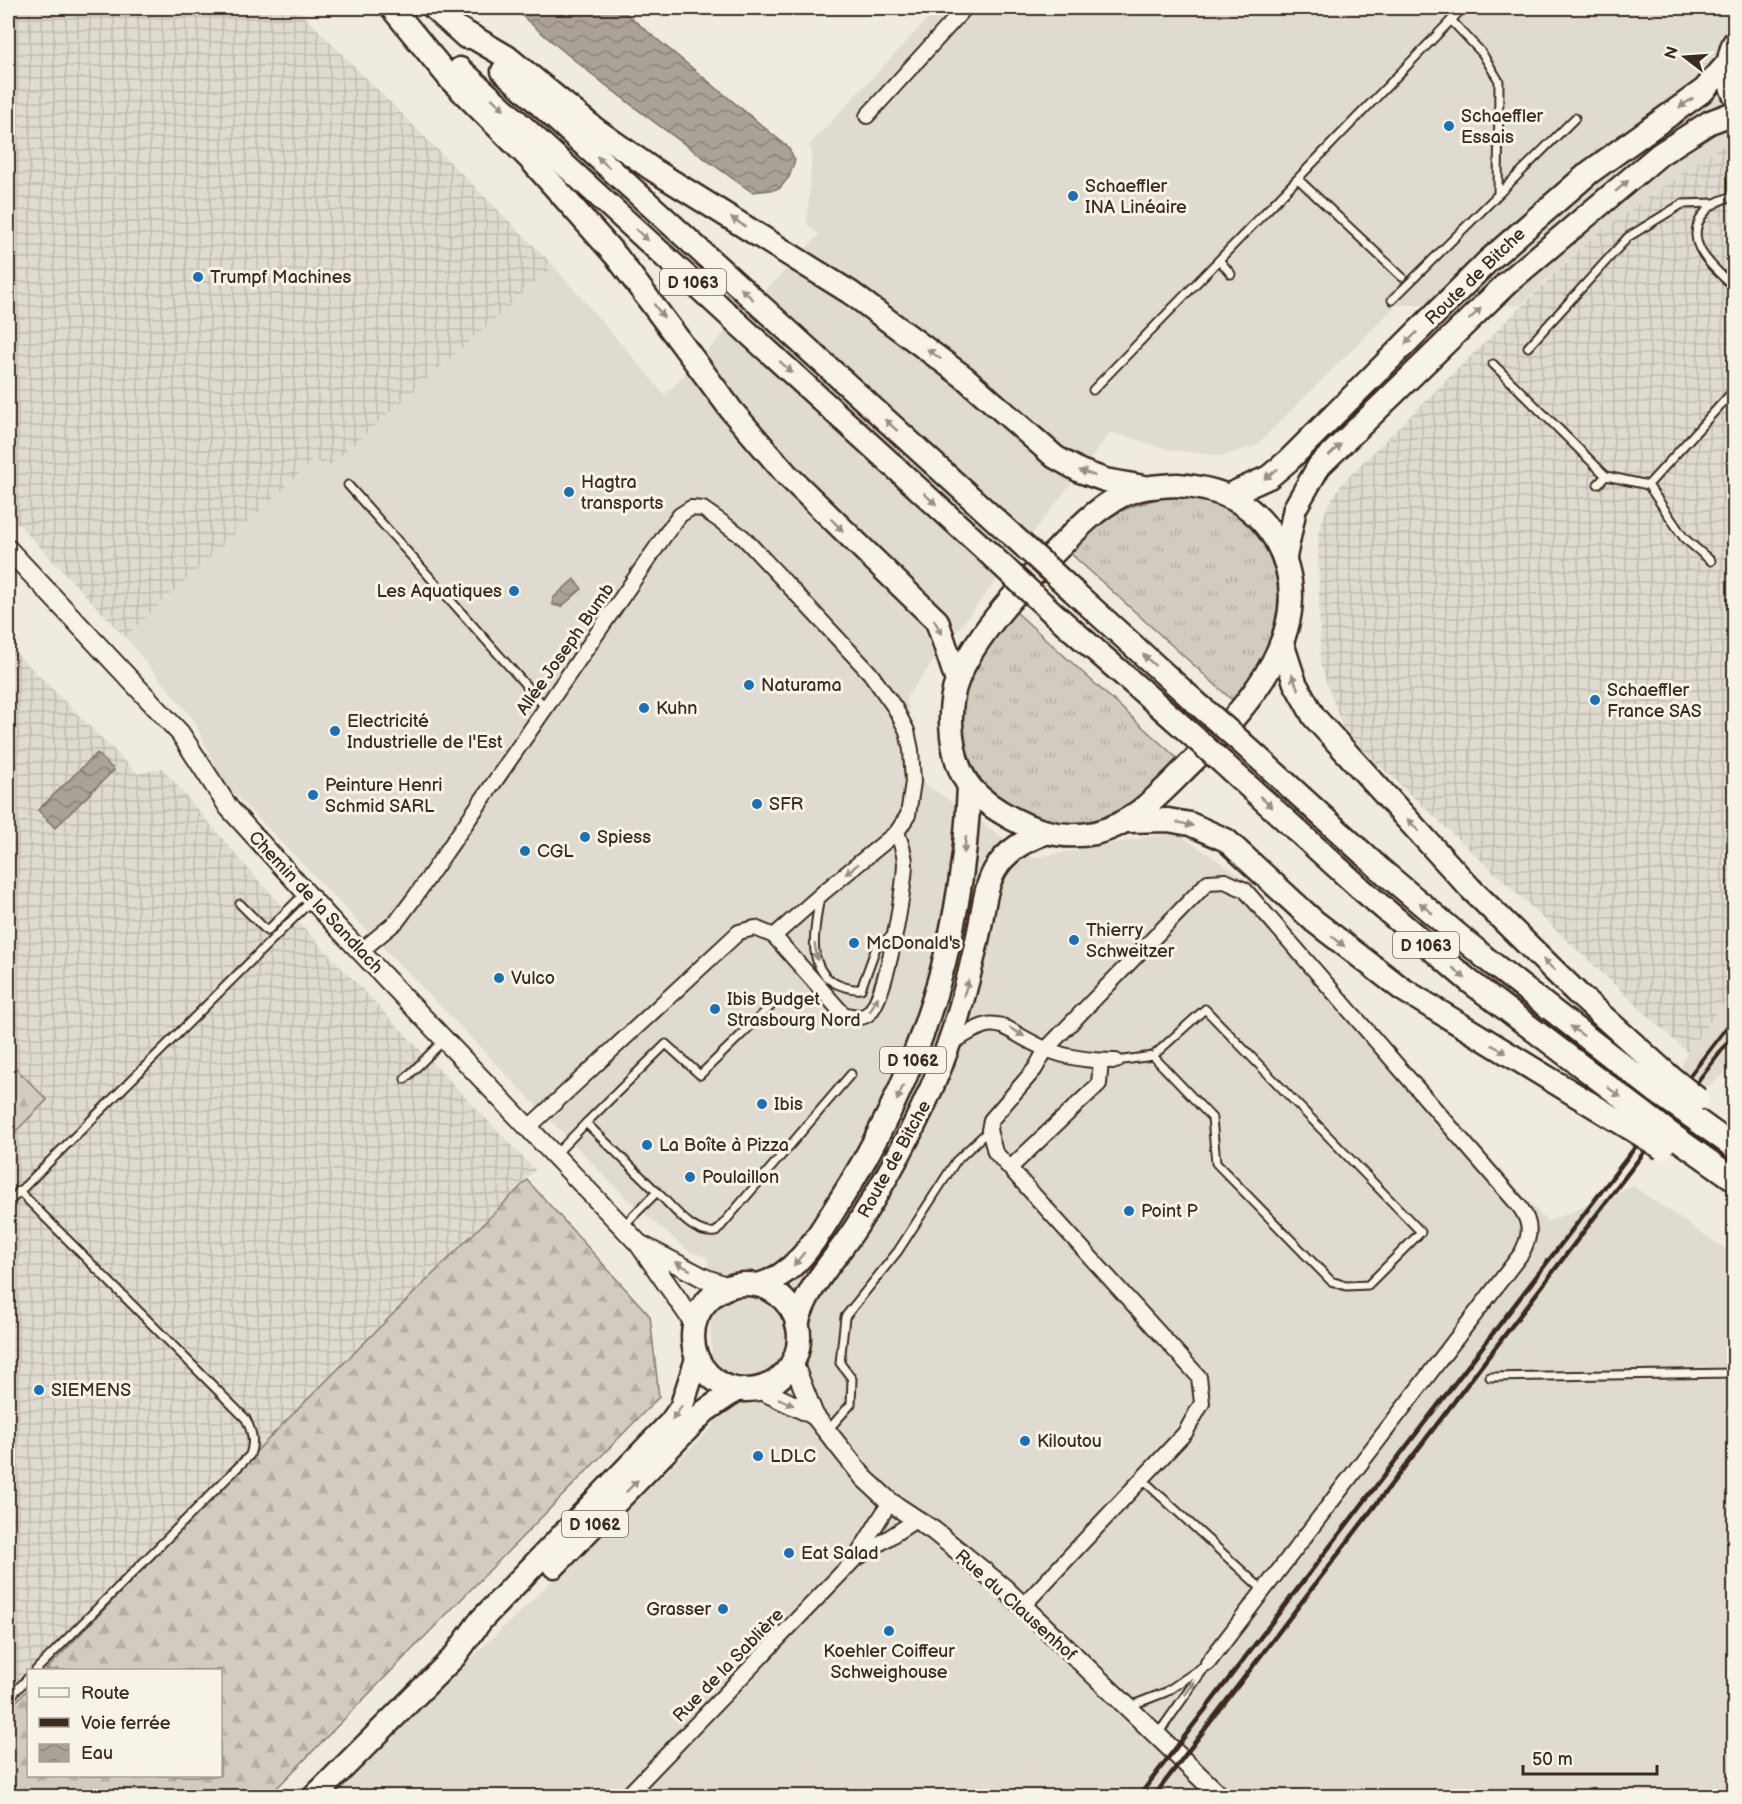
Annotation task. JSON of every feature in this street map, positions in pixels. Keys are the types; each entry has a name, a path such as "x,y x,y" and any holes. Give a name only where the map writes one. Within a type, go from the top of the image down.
{"main road":[{"path":"392,8 451,80 530,159 617,257 732,411 791,479 937,621 957,681"},
{"name":"D 1063","path":"392,8 1054,614 1174,719 1360,888 1636,1120 1667,1141 1693,1149 1734,1179"},
{"name":"D 1063","path":"434,8 1380,869 1489,961 1693,1106 1715,1133 1734,1147"},
{"path":"454,26 507,57 595,129 652,169 851,293 964,377 1055,457 1080,471 1097,477 1144,487 1201,487 1229,495 1267,526 1285,557 1292,587 1290,617 1282,644 1259,687 1213,742 1156,798 1127,821 1096,833 1074,836 1045,833 996,810 969,786 955,755 952,737 953,697 957,681 980,640 1031,577 1099,510 1120,496 1144,487"},
{"path":"1731,53 1729,76 1734,94"},
{"name":"Route de Bitche","path":"1229,495 1269,477 1289,460 1488,261 1590,172 1704,90 1731,53"},
{"name":"Route de Bitche","path":"1285,557 1295,508 1319,466 1525,268 1660,154 1710,122 1734,113"},
{"path":"1282,644 1295,683 1314,717 1470,888 1578,994 1663,1084"},
{"name":"Route de Bitche","path":"758,1285 775,1281 784,1274 811,1243 853,1181 900,1091 931,1011 949,946 964,856 969,786"},
{"path":"1127,821 1168,820 1190,824 1226,840 1314,921 1394,983 1636,1120"},
{"name":"Route de Bitche","path":"797,1324 808,1294 853,1232 894,1166 930,1093 949,1045 970,974 988,886 995,870 1007,854 1023,842 1045,833"},
{"path":"758,1285 769,1289 787,1303 797,1324 798,1350 793,1362 773,1383 759,1389 736,1390 713,1379 697,1359 692,1341 694,1323 701,1307 713,1295 728,1287 758,1285"},
{"name":"D 1062","path":"315,1797 454,1657 481,1620 671,1422 681,1408 697,1359"},
{"name":"D 1062","path":"454,1657 492,1630 705,1411 736,1390"}],"street":[{"path":"867,116 965,8"},
{"name":"Allée Joseph Bumb","path":"361,951 397,921 415,897 665,535 680,515 691,508 703,509 743,537 870,673 895,708 907,731 914,782 908,815 897,832"},
{"name":"Chemin de la Sandlach","path":"8,549 180,734 218,794 361,951 639,1244 694,1323"},
{"path":"529,1127 739,933 755,928 774,936 843,1014 858,1018 869,1014 879,999 894,934 905,863 897,832 774,936"},
{"path":"1023,1606 1140,1478 1185,1433 1202,1403 1199,1377 995,1152 989,1130 991,1119 1035,1069 1046,1049 1208,882 1225,880 1245,890 1527,1217 1530,1235 1521,1254 1208,1663"},
{"path":"949,1045 971,1030 990,1024 1010,1028 1046,1049 1101,1061 1116,1061"},
{"path":"1010,1168 1099,1084 1101,1061"},
{"name":"Chemin de la Sandlach","path":"639,1244 704,1278 728,1287"},
{"name":"Rue du Clausenhof","path":"793,1362 814,1415 864,1478 890,1502 943,1539 1023,1606 1220,1797"},
{"name":"Rue du Clausenhof","path":"759,1389 814,1415"},
{"name":"Rue de la Sablière","path":"627,1797 855,1559 890,1502"},
{"name":"Rue de la Sablière","path":"855,1559 916,1520"}],"lane":[{"path":"1093,390 1299,180 1463,8"},
{"path":"1450,20 1482,53 1499,81 1498,194"},
{"path":"1392,300 1575,118"},
{"path":"1299,180 1402,277"},
{"path":"1528,347 1628,237 1682,204 1714,203 1734,197"},
{"path":"1714,203 1698,222 1696,235 1698,248 1707,261 1734,287"},
{"path":"1220,261 1231,274"},
{"path":"1493,364 1606,476 1648,485 1684,538 1711,561"},
{"path":"1648,485 1734,390"},
{"path":"1598,484 1606,476"},
{"path":"348,485 546,708"},
{"path":"240,904 267,932 310,895"},
{"path":"8,1203 310,895"},
{"path":"821,895 814,933 816,960 825,976 833,982 854,990 861,989 877,945 894,934"},
{"path":"555,1155 666,1044 700,1075 776,1001"},
{"path":"1116,1061 1153,1056 1205,1009 1421,1232 1368,1285 1346,1286 1331,1281 1216,1163 1212,1118 1153,1056"},
{"path":"405,1079 444,1039"},
{"path":"586,1123 698,1230 707,1233 716,1232 851,1074"},
{"path":"827,1431 850,1404 852,1379 840,1363 845,1317 898,1251 956,1161 989,1130"},
{"path":"19,1191 246,1419 253,1440 250,1455 38,1669"},
{"path":"622,1227 657,1192"},
{"path":"1490,1377 1734,1373"},
{"path":"1140,1478 1264,1591"},
{"path":"1126,1707 1166,1692 1208,1663"},
{"path":"1157,1736 1208,1663"},
{"path":"8,1699 27,1679"}],"shaded area":[{"path":"8,8 296,8 554,266 327,468 315,459 125,637 8,513"},
{"path":"938,8 1734,8 1734,137 1592,237 1521,305 1397,305 1257,445 1224,456 1170,450 1111,432 906,697 924,783 1033,858 1175,832 1244,878 1547,1222 1633,1186 1734,1255 1734,1796 327,1796 714,1426 708,1258 687,1250 624,1196 222,781 194,720 125,637 316,458 327,468 554,266 665,395 819,235 807,224 812,150 808,146"},
{"path":"1734,137 1734,990 1687,1052 1366,753 1342,726 1320,664 1318,533 1328,505 1344,481 1592,237"},
{"path":"8,645 138,774 162,768 258,880 535,1170 277,1430 47,1669 27,1669 27,1690 8,1710"},
{"path":"1734,990 1734,1059 1723,1075 1707,1087 1681,1068 1687,1052"}],"green space":[{"path":"1174,496 1215,503 1228,508 1242,518 1263,543 1275,575 1278,609 1273,635 1258,664 1232,700 1069,552 1116,514 1140,503"},
{"path":"1016,612 1179,760 1141,794 1119,810 1099,820 1068,824 1039,820 1013,809 991,792 975,769 964,743 962,714 968,684 983,655"},
{"path":"8,1060 47,1100 8,1139"},
{"path":"527,1180 650,1316 659,1397 269,1796 8,1796 8,1710 27,1690 27,1777 222,1777 222,1669 47,1669 277,1430"}],"water":[{"path":"513,8 619,8 788,147 795,160 789,177 779,189 752,192 570,57"},
{"path":"574,579 582,589 561,607 553,605 553,598"},
{"path":"97,753 114,770 55,828 38,810"}],"railway":[{"path":"1139,1796 1734,1018"},
{"path":"1154,1796 1734,1034"}],"place":[{"name":"Schaeffler Essais","path":"1449,126"},
{"name":"Schaeffler INA Linéaire","path":"1073,196"},
{"name":"Trumpf Machines","path":"198,277"},
{"name":"Hagtra transports","path":"569,492"},
{"name":"Les Aquatiques","path":"514,591"},
{"name":"Naturama","path":"749,685"},
{"name":"Schaeffler France SAS","path":"1595,700"},
{"name":"Kuhn","path":"644,708"},
{"name":"Electricité Industrielle de l'Est","path":"335,731"},
{"name":"Peinture Henri Schmid SARL","path":"313,795"},
{"name":"SFR","path":"757,804"},
{"name":"Spiess","path":"585,837"},
{"name":"CGL","path":"525,851"},
{"name":"Thierry Schweitzer","path":"1074,940"},
{"name":"McDonald's","path":"854,943"},
{"name":"Vulco","path":"499,978"},
{"name":"Ibis Budget Strasbourg Nord","path":"715,1009"},
{"name":"Ibis","path":"762,1104"},
{"name":"La Boîte à Pizza","path":"647,1145"},
{"name":"Poulaillon","path":"690,1177"},
{"name":"Point P","path":"1129,1211"},
{"name":"SIEMENS","path":"39,1390"},
{"name":"Kiloutou","path":"1025,1441"},
{"name":"LDLC","path":"758,1456"},
{"name":"Eat Salad","path":"789,1553"},
{"name":"Grasser","path":"723,1609"},
{"name":"Koehler Coiffeur Schweighouse","path":"889,1631"}]}
